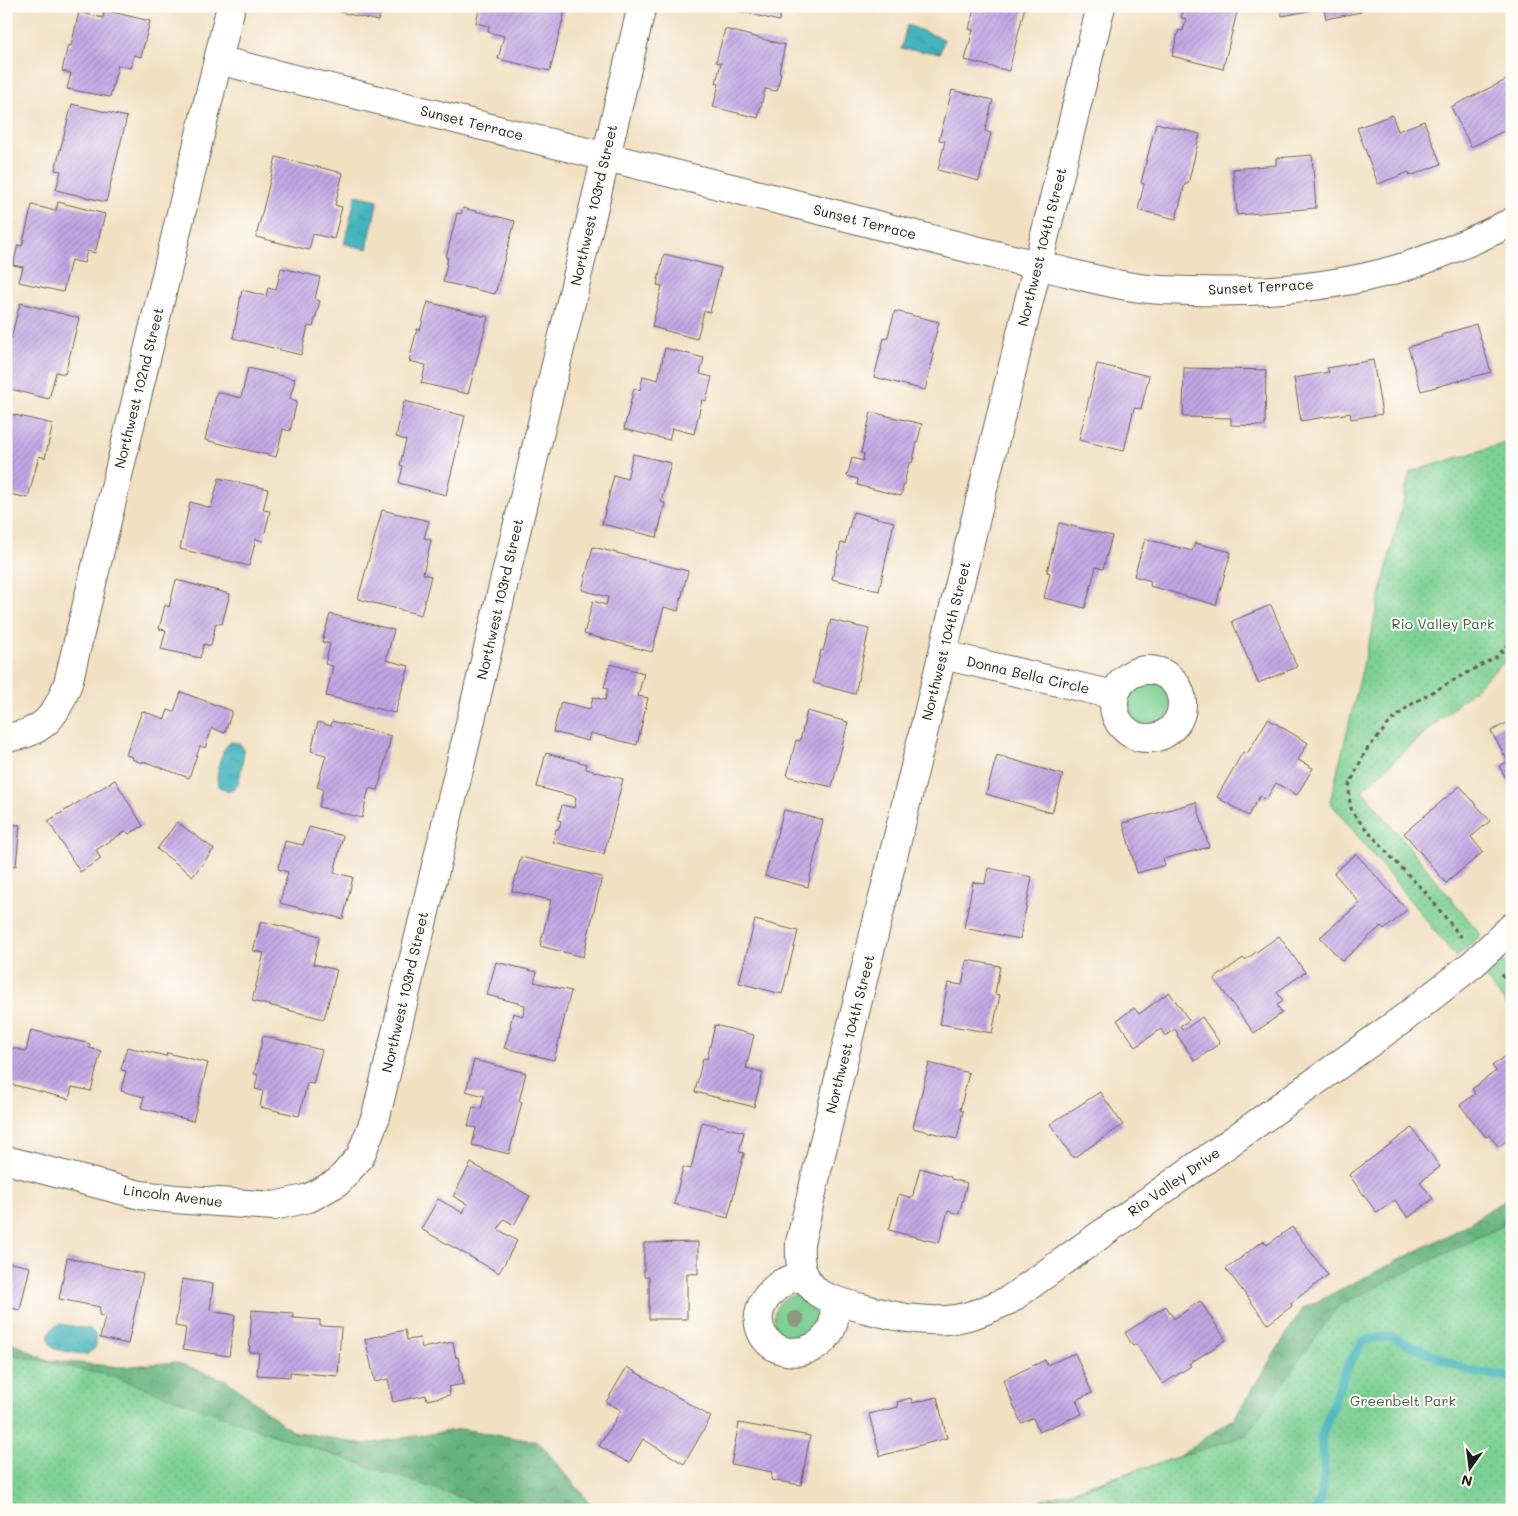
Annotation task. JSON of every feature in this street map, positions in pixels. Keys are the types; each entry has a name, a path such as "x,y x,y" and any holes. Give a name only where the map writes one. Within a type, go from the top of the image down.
{"street":[{"name":"Northwest 102nd Street","path":"6,738 24,735 42,726 60,705 68,683 232,6"},
{"name":"Northwest 103rd Street","path":"338,1182 360,1157 376,1116 642,6"},
{"name":"Northwest 104th Street","path":"804,1276 799,1261 800,1244 1101,6"},
{"name":"Sunset Terrace","path":"218,60 1038,265 1112,282 1158,290 1280,290 1343,281 1404,266 1464,245 1512,222"},
{"name":"Donna Bella Circle","path":"943,654 1114,695"},
{"name":"Rio Valley Drive","path":"804,1276 818,1294 834,1301 916,1319 948,1320 979,1313 1009,1300 1403,1019 1485,952 1512,927"},
{"name":"Lincoln Avenue","path":"6,1160 140,1194 175,1199 274,1206 309,1198 338,1182"},
{"path":"804,1276 783,1282 764,1299 758,1313 759,1327 765,1340 780,1350 802,1352 821,1343 833,1326 834,1301"}],"path":[{"path":"1485,952 1473,940 1460,936 1426,893 1354,815 1350,806 1349,786 1365,752 1391,721 1409,706 1427,695 1496,657 1512,641"}],"green space":[{"name":"Rio Valley Park","path":"1512,441 1512,655 1362,790 1481,935 1456,957 1330,802 1410,472"},
{"path":"1143,681 1153,681 1167,691 1171,704 1167,717 1161,723 1153,727 1143,727 1129,717 1125,709 1125,699 1135,685"},
{"path":"1502,960 1512,971 1512,1012 1485,977"},
{"name":"Greenbelt Park","path":"1512,1195 1512,1327 1260,1510 1010,1510 1178,1457 1235,1417 1302,1309 1460,1229"},
{"name":"Greenbelt Park","path":"1512,1221 1512,1510 1025,1510 1140,1469 1245,1436 1338,1306"},
{"path":"800,1294 816,1304 821,1320 817,1333 787,1340 780,1333 776,1325 775,1312 783,1301"},
{"path":"6,1339 46,1360 121,1367 175,1362 226,1380 292,1431 364,1444 462,1429 539,1442 596,1510 6,1510"},
{"path":"6,1353 115,1377 274,1435 499,1510 6,1510"}],"water":[{"path":"907,25 944,39 940,53 901,49"},
{"path":"356,195 378,200 367,249 344,244"},
{"path":"231,742 237,743 243,748 243,756 237,786 226,791 218,786 217,775 224,749"},
{"path":"60,1324 90,1329 96,1337 95,1348 86,1355 54,1349 49,1341 49,1334 53,1328"}],"building":[{"path":"342,6 382,6 378,21 340,12"},
{"path":"480,6 566,6 550,71 498,59 504,36 488,32 489,26 476,23"},
{"path":"736,6 782,6 779,21 735,10"},
{"path":"975,6 1025,6 1009,71 965,60 973,30 969,29"},
{"path":"1184,6 1238,8 1223,69 1172,56 1179,30 1183,31 1186,19 1181,18"},
{"path":"1280,6 1360,6 1361,12 1326,19 1324,8 1282,16"},
{"path":"104,10 150,21 141,57 134,55 131,68 118,65 110,97 67,89 71,73 62,71 68,45 71,46 79,12 103,18"},
{"path":"725,29 785,45 777,91 765,89 758,118 713,107 719,84 716,83 721,63 716,62"},
{"path":"1512,77 1512,127 1471,147 1451,107"},
{"path":"952,90 993,100 985,131 991,133 979,181 938,170 945,141 939,140"},
{"path":"72,104 127,117 106,202 56,190 61,171 55,170"},
{"path":"1392,115 1398,131 1424,121 1441,164 1410,176 1409,172 1378,184 1357,128"},
{"path":"1156,123 1200,134 1188,184 1185,184 1176,219 1138,210 1144,184 1141,183"},
{"path":"1312,155 1316,208 1237,215 1233,169 1276,165 1276,158"},
{"path":"276,157 343,173 335,205 342,207 334,239 313,234 309,250 256,237"},
{"path":"58,202 105,214 95,253 87,251 84,263 71,260 63,292 19,282 23,267 13,265 18,245 22,246 32,205 56,211"},
{"path":"463,208 515,221 495,294 443,282 448,258 446,258 457,213 461,214"},
{"path":"664,254 721,268 710,312 704,311 697,339 652,327 662,286 657,285"},
{"path":"281,268 320,277 315,299 320,301 313,327 308,326 301,355 233,338 242,290 266,296 268,288 276,290"},
{"path":"428,302 488,317 468,394 421,383 426,365 409,361 417,329 420,330"},
{"path":"20,303 79,318 65,374 56,372 49,399 6,388 9,371 6,370 6,358"},
{"path":"895,311 939,322 931,353 934,354 925,390 874,377 884,338 887,339"},
{"path":"1476,324 1491,372 1421,391 1408,347"},
{"path":"665,348 704,358 700,374 712,377 706,401 702,400 694,434 672,428 669,440 624,429 634,388 640,390 643,376 658,380"},
{"path":"1373,360 1382,414 1351,419 1350,413 1301,421 1294,378 1329,372 1327,368"},
{"path":"1097,364 1149,376 1141,409 1134,408 1124,451 1079,440"},
{"path":"248,368 295,379 290,399 297,401 290,431 283,429 276,457 205,440 217,392 241,398"},
{"path":"1184,368 1266,370 1265,426 1231,425 1231,418 1183,417"},
{"path":"404,401 465,416 446,495 399,483 403,466 400,465 406,440 396,437"},
{"path":"871,412 922,424 912,463 909,463 901,496 857,485 858,479 847,476 852,458 863,461 864,454 861,453"},
{"path":"6,413 53,424 45,458 39,456 28,498 6,493"},
{"path":"633,454 671,463 661,502 665,503 657,537 602,524 614,475 627,479"},
{"path":"219,478 268,489 263,510 270,511 263,541 256,539 249,566 180,549 190,502 211,508"},
{"path":"382,510 429,521 424,538 431,540 423,574 431,576 421,615 358,599"},
{"path":"853,512 894,522 879,591 832,579 841,543 845,544"},
{"path":"1059,523 1112,536 1103,569 1096,567 1085,608 1044,598 1050,573 1047,572"},
{"path":"1145,539 1192,551 1195,543 1231,552 1216,605 1150,586 1151,581 1134,576"},
{"path":"593,547 688,571 678,611 664,607 652,652 584,634 593,601 606,605 608,597 582,590"},
{"path":"176,580 230,594 222,624 216,623 211,646 204,644 200,658 161,649 166,630 159,629 165,605 169,607"},
{"path":"1271,605 1297,667 1258,683 1232,621"},
{"path":"330,614 394,630 386,660 409,666 395,713 326,696 333,666 325,664 330,644 322,642"},
{"path":"831,620 869,629 855,694 813,683"},
{"path":"610,664 644,673 638,696 648,698 637,745 590,733 588,741 553,732 561,702 590,709 593,697 605,700 608,689 604,688"},
{"path":"181,692 232,711 225,733 212,728 205,748 200,746 189,778 143,761 142,763 126,755 142,711 165,719 168,710 174,712"},
{"path":"807,711 848,722 832,787 787,776 796,740 800,741"},
{"path":"1268,719 1308,743 1298,760 1313,768 1297,795 1276,783 1266,800 1260,796 1248,816 1217,797 1243,752 1247,754"},
{"path":"332,721 391,736 378,790 369,788 362,818 319,807 323,789 317,787 326,755 311,751 318,722 331,726"},
{"path":"1509,722 1512,727 1512,789 1499,766 1508,761 1491,731"},
{"path":"546,753 587,764 586,769 623,779 604,854 553,842 556,829 559,829 561,821 558,820 562,805 574,808 576,797 537,787"},
{"path":"997,755 1063,775 1052,813 986,794"},
{"path":"115,780 143,826 129,834 126,831 96,850 101,859 80,872 48,821"},
{"path":"1460,786 1490,821 1471,837 1483,852 1446,883 1404,833"},
{"path":"1196,802 1209,847 1163,859 1165,865 1137,873 1123,823"},
{"path":"784,810 823,820 808,887 765,876"},
{"path":"177,822 214,849 193,876 157,849"},
{"path":"6,824 20,825 16,866 6,865"},
{"path":"309,827 343,836 334,873 353,877 343,919 280,903 288,872 278,869 285,841 303,845"},
{"path":"1356,854 1407,910 1384,930 1381,926 1342,961 1320,937 1360,903 1334,873"},
{"path":"521,857 602,877 583,957 540,946 551,900 512,891"},
{"path":"988,868 1032,877 1020,939 964,928 973,882 985,884"},
{"path":"755,920 798,931 782,994 739,983"},
{"path":"261,921 320,936 313,964 337,970 324,1019 252,1001 264,953 253,951"},
{"path":"1279,936 1305,972 1277,992 1283,1001 1277,1005 1282,1013 1254,1033 1214,979 1243,958 1245,960"},
{"path":"967,960 1000,966 995,994 1000,995 992,1033 940,1024 948,983 962,985"},
{"path":"496,962 537,972 534,982 571,991 554,1060 504,1048 513,1013 523,1016 525,1005 487,995"},
{"path":"1169,992 1189,1020 1180,1026 1183,1031 1202,1017 1220,1043 1195,1061 1175,1029 1165,1036 1161,1029 1136,1047 1117,1020 1134,1008 1139,1014"},
{"path":"715,1025 754,1035 746,1068 763,1072 754,1107 695,1092 703,1058 707,1059"},
{"path":"31,1030 90,1044 89,1048 101,1051 91,1091 72,1087 69,1099 6,1083 6,1073 12,1048 26,1051"},
{"path":"263,1036 322,1050 313,1084 307,1083 299,1116 260,1107 263,1091 255,1089 258,1075 254,1074"},
{"path":"127,1047 166,1056 167,1053 208,1063 193,1121 141,1108 144,1097 121,1091 126,1071 121,1070"},
{"path":"1512,1051 1512,1117 1508,1120 1512,1124 1512,1136 1499,1147 1489,1135 1486,1137 1460,1105 1475,1094 1472,1089 1496,1071 1492,1066"},
{"path":"474,1060 526,1073 519,1101 522,1102 509,1154 472,1145 476,1128 468,1126 473,1107 481,1109 484,1096 466,1091"},
{"path":"929,1063 969,1073 960,1110 963,1111 957,1139 913,1128"},
{"path":"1100,1092 1123,1125 1073,1158 1050,1124"},
{"path":"702,1122 744,1132 739,1152 744,1153 728,1218 674,1204 683,1167 691,1169"},
{"path":"1412,1128 1440,1167 1420,1182 1433,1199 1408,1218 1395,1200 1377,1213 1349,1175"},
{"path":"471,1163 530,1196 514,1225 504,1219 498,1229 517,1241 499,1273 421,1229 438,1199 463,1213 467,1204 453,1196"},
{"path":"920,1168 967,1183 959,1214 948,1211 939,1243 889,1230 899,1194 912,1198"},
{"path":"1292,1227 1328,1275 1291,1303 1292,1306 1268,1324 1226,1269 1263,1241 1267,1245"},
{"path":"698,1242 698,1274 687,1273 687,1319 649,1319 649,1277 644,1277 644,1243"},
{"path":"67,1258 143,1274 128,1344 100,1338 105,1317 99,1315 100,1307 59,1299"},
{"path":"6,1262 30,1267 20,1310 6,1307"},
{"path":"182,1279 213,1284 210,1311 235,1315 229,1356 183,1349 186,1328 175,1326"},
{"path":"1200,1301 1226,1340 1189,1364 1191,1366 1163,1384 1136,1344 1133,1346 1125,1333 1166,1306 1174,1319"},
{"path":"252,1310 293,1313 293,1318 320,1320 320,1326 341,1327 338,1376 290,1372 290,1377 257,1375 259,1352 249,1352"},
{"path":"405,1330 407,1340 420,1338 422,1348 453,1342 464,1384 448,1387 450,1395 427,1400 426,1395 393,1402 388,1379 375,1382 365,1339"},
{"path":"1075,1353 1092,1393 1076,1400 1082,1414 1039,1432 1033,1418 1021,1423 1003,1380 1045,1360 1047,1365"},
{"path":"627,1367 711,1417 684,1464 643,1439 629,1463 599,1446 621,1410 606,1402"},
{"path":"937,1397 947,1438 880,1456 869,1414 898,1407 897,1402 911,1398 912,1403"},
{"path":"739,1423 810,1436 801,1485 771,1480 772,1472 731,1464"}],"waterway":[{"path":"1317,1510 1325,1476 1321,1437 1346,1369 1363,1341 1390,1336 1469,1371 1512,1378"}]}
